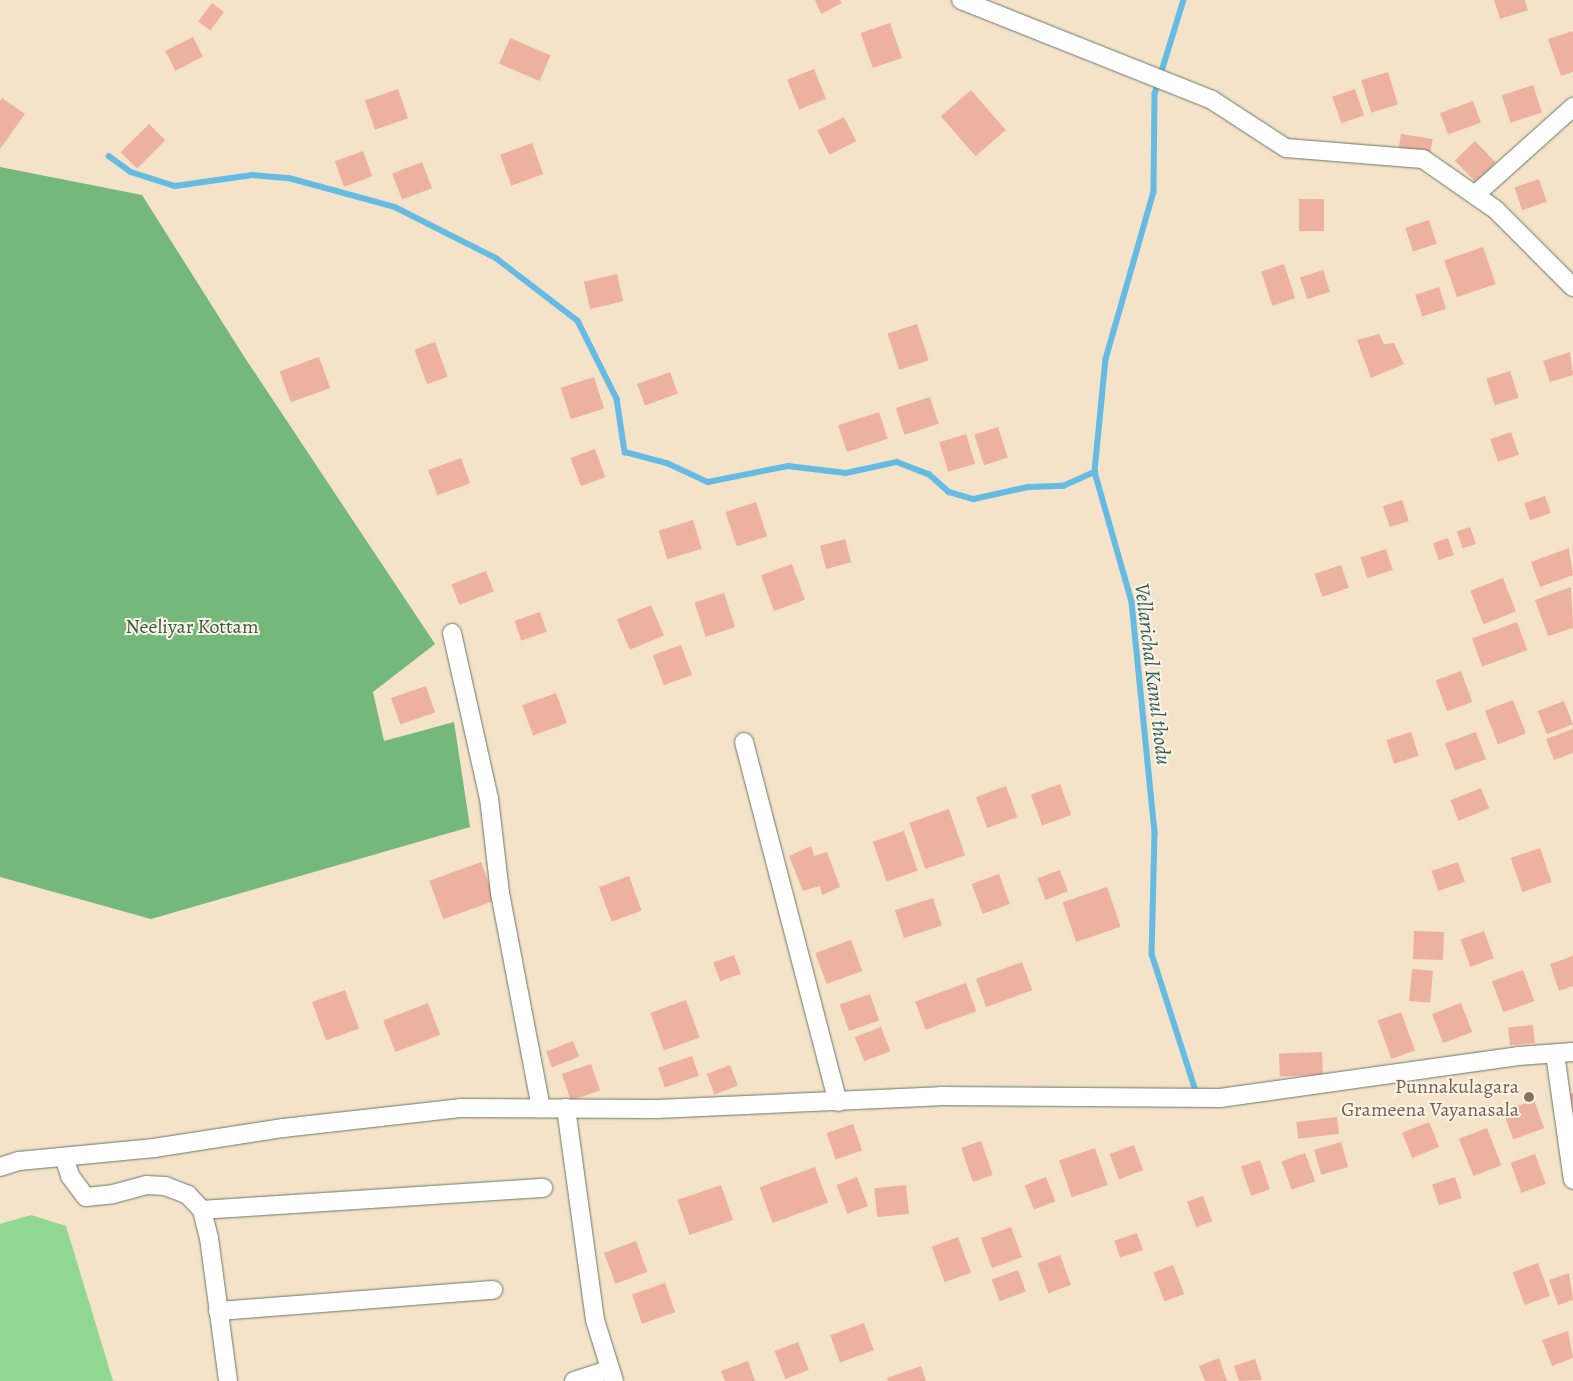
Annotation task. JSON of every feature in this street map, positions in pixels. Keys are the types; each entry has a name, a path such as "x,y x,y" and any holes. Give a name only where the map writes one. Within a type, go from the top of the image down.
{"street":[{"path":"961,0 1212,100 1286,148 1423,159 1496,210 1573,286"},
{"path":"1475,195 1573,107"},
{"path":"452,633 489,798 500,893 541,1108"},
{"path":"744,742 838,1102"},
{"path":"0,1167 19,1161 154,1148 283,1128 460,1108 657,1109 940,1096 1220,1098 1573,1052"},
{"path":"1555,1054 1573,1180"},
{"path":"566,1108 595,1320 612,1375 574,1381"},
{"path":"64,1157 70,1176 86,1197 113,1194 146,1185 165,1186 188,1195 202,1210 209,1238 228,1381"},
{"path":"202,1210 543,1188"},
{"path":"218,1311 493,1290"}],"green space":[{"name":"Neeliyar Kottam","path":"0,167 142,195 245,358 435,644 373,692 384,741 454,722 470,827 151,919 0,877"},
{"path":"31,1215 66,1226 113,1381 0,1381 0,1224"}],"building":[{"path":"815,0 840,0 842,3 821,14"},
{"path":"1494,0 1525,0 1528,10 1500,19"},
{"path":"212,3 224,12 210,30 198,21"},
{"path":"890,23 902,58 873,68 861,33"},
{"path":"1573,31 1573,72 1561,76 1548,39"},
{"path":"193,37 203,57 175,71 165,51"},
{"path":"510,38 551,55 540,81 499,64"},
{"path":"814,69 826,99 799,110 787,80"},
{"path":"1388,72 1398,105 1371,113 1361,80"},
{"path":"1533,85 1542,113 1511,123 1502,95"},
{"path":"398,89 408,118 375,130 365,100"},
{"path":"1355,89 1364,115 1341,123 1332,97"},
{"path":"971,90 1006,130 976,156 941,116"},
{"path":"2,98 25,114 0,149 0,101"},
{"path":"1473,101 1481,123 1448,135 1440,113"},
{"path":"844,117 856,141 830,155 817,131"},
{"path":"149,124 165,140 137,169 121,152"},
{"path":"1401,134 1433,139 1430,153 1399,148"},
{"path":"1475,141 1496,163 1476,182 1455,160"},
{"path":"532,143 543,174 511,186 500,155"},
{"path":"363,151 372,176 344,187 335,161"},
{"path":"422,162 432,188 402,200 392,173"},
{"path":"1539,179 1547,202 1522,210 1514,187"},
{"path":"1299,199 1324,199 1324,231 1299,231"},
{"path":"1429,220 1437,244 1413,252 1405,228"},
{"path":"1483,247 1496,284 1457,297 1444,260"},
{"path":"1284,264 1295,298 1272,306 1261,271"},
{"path":"1323,270 1330,292 1307,299 1300,277"},
{"path":"617,274 623,301 590,309 584,282"},
{"path":"1439,287 1446,309 1422,317 1415,295"},
{"path":"917,324 929,360 899,370 888,334"},
{"path":"1379,334 1384,344 1394,343 1404,364 1371,378 1357,340"},
{"path":"435,342 448,377 427,384 414,350"},
{"path":"1570,352 1573,375 1550,382 1543,361"},
{"path":"319,357 330,388 291,402 280,371"},
{"path":"1510,371 1519,398 1495,405 1486,379"},
{"path":"670,372 678,394 645,406 637,384"},
{"path":"594,377 604,408 571,419 561,388"},
{"path":"930,397 939,424 904,435 896,408"},
{"path":"879,412 888,439 847,452 838,425"},
{"path":"998,427 1008,457 984,465 974,435"},
{"path":"1511,432 1519,455 1498,462 1490,439"},
{"path":"966,434 975,464 948,472 939,442"},
{"path":"595,449 605,477 581,486 571,458"},
{"path":"461,458 470,483 437,495 428,470"},
{"path":"1545,496 1551,513 1530,520 1524,503"},
{"path":"1402,500 1409,521 1390,527 1383,506"},
{"path":"756,502 767,536 737,546 726,512"},
{"path":"693,520 702,549 667,559 659,531"},
{"path":"1470,527 1476,544 1463,549 1457,532"},
{"path":"1448,538 1454,555 1439,560 1433,543"},
{"path":"845,539 851,562 826,569 820,546"},
{"path":"1569,548 1573,575 1540,587 1531,562"},
{"path":"1386,549 1393,570 1367,578 1360,557"},
{"path":"792,564 805,600 774,611 761,575"},
{"path":"1341,565 1349,588 1322,597 1315,574"},
{"path":"486,571 494,592 459,605 451,584"},
{"path":"1503,578 1516,612 1483,624 1470,591"},
{"path":"1571,587 1573,628 1548,636 1535,600"},
{"path":"724,593 735,627 706,637 695,603"},
{"path":"651,605 664,635 630,650 617,619"},
{"path":"540,612 547,632 521,641 514,621"},
{"path":"1517,622 1527,650 1482,667 1472,638"},
{"path":"681,645 692,675 664,685 653,655"},
{"path":"1461,671 1472,702 1447,711 1436,680"},
{"path":"426,686 435,712 400,725 391,698"},
{"path":"556,693 567,723 533,735 522,705"},
{"path":"1513,700 1526,734 1498,744 1485,711"},
{"path":"1564,701 1573,724 1547,734 1538,711"},
{"path":"1573,729 1573,753 1554,760 1546,739"},
{"path":"1411,732 1419,756 1394,764 1386,740"},
{"path":"1476,732 1486,759 1455,771 1445,743"},
{"path":"1060,784 1071,815 1042,826 1031,795"},
{"path":"1006,786 1017,817 987,828 976,797"},
{"path":"1481,788 1489,808 1459,821 1450,800"},
{"path":"949,809 965,855 925,869 909,823"},
{"path":"904,831 918,871 886,881 873,842"},
{"path":"811,846 814,856 827,852 840,887 822,895 820,886 803,891 789,856"},
{"path":"1540,848 1552,882 1522,892 1511,858"},
{"path":"481,862 495,901 443,919 429,881"},
{"path":"1458,862 1465,882 1438,891 1432,871"},
{"path":"1060,870 1068,892 1045,900 1037,878"},
{"path":"999,874 1010,904 983,914 972,884"},
{"path":"629,876 642,911 612,922 599,887"},
{"path":"1107,887 1121,927 1076,942 1063,902"},
{"path":"933,898 942,926 904,938 895,910"},
{"path":"1414,931 1444,932 1443,960 1413,959"},
{"path":"1484,931 1494,958 1470,967 1461,940"},
{"path":"851,940 862,971 827,984 815,953"},
{"path":"734,955 741,974 720,981 713,963"},
{"path":"1573,956 1573,986 1559,991 1550,964"},
{"path":"1022,962 1032,990 986,1007 976,979"},
{"path":"1412,969 1433,971 1430,1003 1409,1001"},
{"path":"1523,970 1534,1001 1503,1012 1492,981"},
{"path":"966,983 976,1011 926,1030 915,1001"},
{"path":"345,990 359,1029 326,1040 312,1002"},
{"path":"870,994 879,1020 849,1031 840,1004"},
{"path":"686,1000 700,1038 664,1051 650,1013"},
{"path":"428,1003 440,1035 395,1052 383,1020"},
{"path":"1461,1003 1472,1032 1443,1043 1432,1014"},
{"path":"1401,1012 1415,1051 1392,1059 1378,1021"},
{"path":"1533,1025 1535,1043 1510,1046 1508,1028"},
{"path":"881,1027 890,1051 864,1061 855,1037"},
{"path":"573,1041 579,1057 552,1067 546,1051"},
{"path":"1322,1052 1323,1075 1280,1076 1279,1054"},
{"path":"692,1056 699,1076 665,1088 658,1068"},
{"path":"591,1064 600,1090 571,1101 562,1074"},
{"path":"730,1065 738,1086 715,1094 707,1074"},
{"path":"1573,1093 1573,1115 1572,1115 1564,1096"},
{"path":"1534,1100 1544,1128 1513,1139 1503,1111"},
{"path":"1337,1117 1339,1134 1298,1139 1296,1122"},
{"path":"1429,1122 1439,1147 1412,1158 1402,1133"},
{"path":"853,1124 862,1150 836,1160 827,1133"},
{"path":"1487,1128 1501,1165 1473,1176 1459,1139"},
{"path":"981,1141 993,1175 973,1182 961,1148"},
{"path":"1341,1142 1348,1167 1321,1175 1314,1150"},
{"path":"1134,1145 1143,1170 1119,1179 1110,1154"},
{"path":"1095,1148 1108,1185 1072,1197 1059,1160"},
{"path":"1305,1153 1315,1181 1292,1190 1282,1162"},
{"path":"1535,1154 1546,1184 1522,1193 1511,1163"},
{"path":"1260,1160 1270,1189 1251,1196 1241,1167"},
{"path":"815,1167 828,1203 773,1223 760,1187"},
{"path":"857,1177 868,1206 848,1214 836,1185"},
{"path":"1046,1177 1055,1201 1034,1210 1025,1185"},
{"path":"1455,1177 1462,1198 1439,1205 1432,1184"},
{"path":"721,1185 733,1220 690,1235 678,1200"},
{"path":"906,1185 909,1214 877,1217 874,1188"},
{"path":"1203,1196 1212,1221 1196,1227 1187,1202"},
{"path":"1011,1227 1022,1257 992,1268 981,1238"},
{"path":"1137,1233 1143,1250 1120,1258 1114,1241"},
{"path":"958,1237 971,1273 945,1282 932,1247"},
{"path":"636,1241 647,1272 615,1284 604,1253"},
{"path":"1060,1255 1071,1285 1048,1293 1037,1263"},
{"path":"1538,1263 1550,1296 1525,1305 1513,1272"},
{"path":"1173,1265 1184,1294 1165,1301 1153,1273"},
{"path":"1018,1270 1026,1292 1000,1301 992,1280"},
{"path":"1569,1273 1573,1300 1558,1305 1549,1280"},
{"path":"665,1283 675,1312 642,1324 632,1294"},
{"path":"864,1323 874,1350 840,1363 830,1335"},
{"path":"1568,1331 1573,1358 1552,1366 1542,1340"},
{"path":"798,1342 809,1370 785,1379 775,1351"},
{"path":"1219,1358 1227,1381 1205,1381 1199,1366"},
{"path":"1255,1359 1262,1380 1239,1381 1234,1366"},
{"path":"748,1361 755,1381 725,1381 721,1371"},
{"path":"921,1366 926,1381 888,1381 887,1378"}],"waterway":[{"name":"Vellarichal Kanul thodu","path":"1184,0 1155,94 1154,192 1106,359 1095,472 1132,602 1155,833 1152,954 1196,1091"},
{"path":"109,156 131,172 175,186 252,175 289,178 395,207 496,258 578,321 617,399 625,452 667,463 708,482 788,466 846,473 897,462 929,474 949,492 974,499 1028,487 1063,486 1095,472"}],"place":[{"name":"Punnakulagara Grameena Vayanasala","path":"1529,1097"}]}
